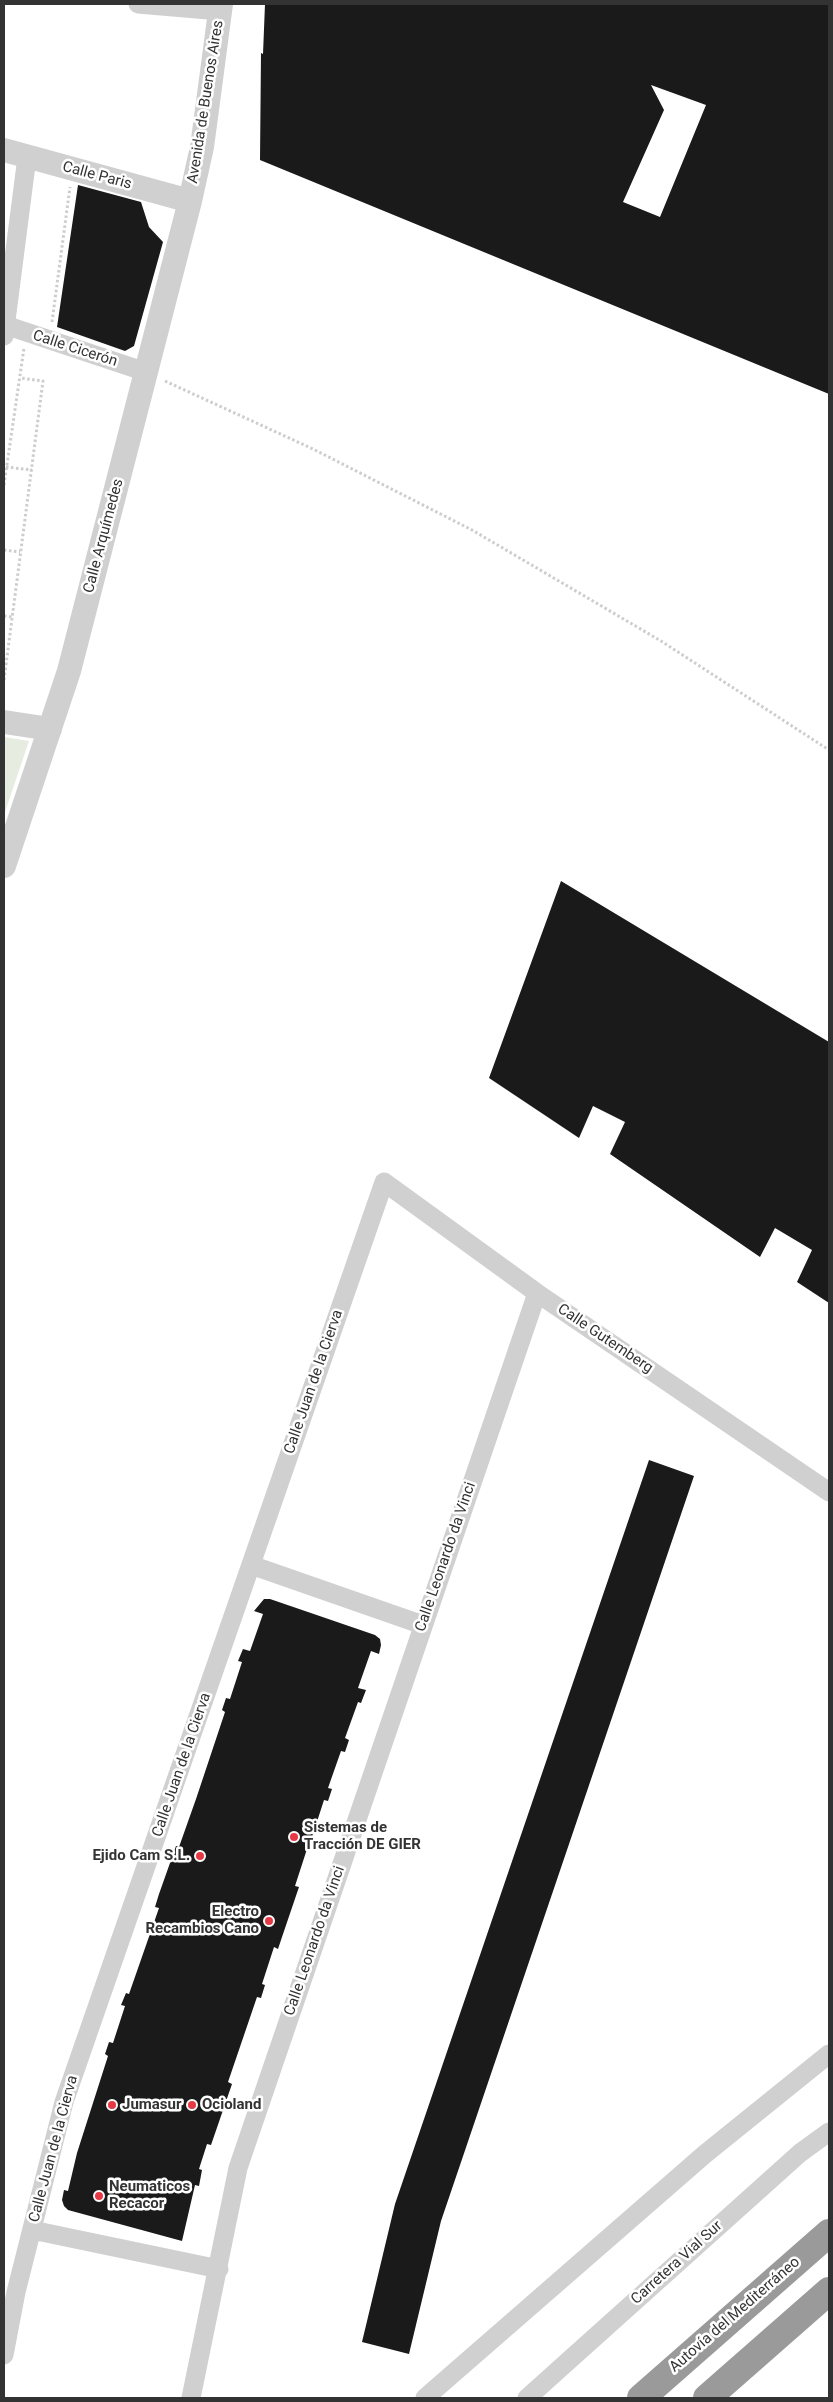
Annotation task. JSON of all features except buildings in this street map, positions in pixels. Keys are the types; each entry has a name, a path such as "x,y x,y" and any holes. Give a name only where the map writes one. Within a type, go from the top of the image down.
{"highway":[{"name":"Autovía del Mediterráneo","path":"640,2398 829,2233"},
{"path":"707,2398 829,2291"}],"street":[{"path":"138,4 220,7"},
{"name":"Avenida de Buenos Aires","path":"190,201 202,147 220,7"},
{"name":"Calle Paris","path":"4,150 190,201"},
{"path":"4,331 27,157"},
{"name":"Calle Arquímedes","path":"4,866 69,671 190,201"},
{"name":"Calle Cicerón","path":"4,331 26,333 146,372"},
{"path":"4,722 50,728"},
{"name":"Calle Gutemberg","path":"384,1182 537,1293 829,1492"},
{"name":"Calle Juan de la Cierva","path":"4,2355 32,2230 64,2102 384,1182"},
{"name":"Calle Leonardo da Vinci","path":"191,2398 219,2269 238,2168 537,1293"},
{"path":"251,1564 423,1625"},
{"path":"426,2398 705,2154 829,2054"},
{"name":"Carretera Vial Sur","path":"527,2398 800,2153 829,2132"},
{"path":"32,2230 219,2269"}],"path":[{"path":"49,340 72,169"},
{"path":"4,485 26,333"},
{"path":"146,372 313,449 472,530 661,641 829,750"},
{"path":"4,680 43,381 20,378"},
{"path":"6,467 32,470"},
{"path":"4,550 21,552"},
{"path":"4,616 12,617"}],"shaded area":[{"path":"4,737 29,741 4,815"}],"place":[{"name":"Sistemas de Tracción DE GIER","path":"294,1837"},
{"name":"Ejido Cam S.L.","path":"200,1856"},
{"name":"Electro Recambios Cano","path":"269,1921"},
{"name":"Jumasur","path":"112,2105"},
{"name":"Ocioland","path":"192,2105"},
{"name":"Neumaticos Recacor","path":"99,2196"}]}
